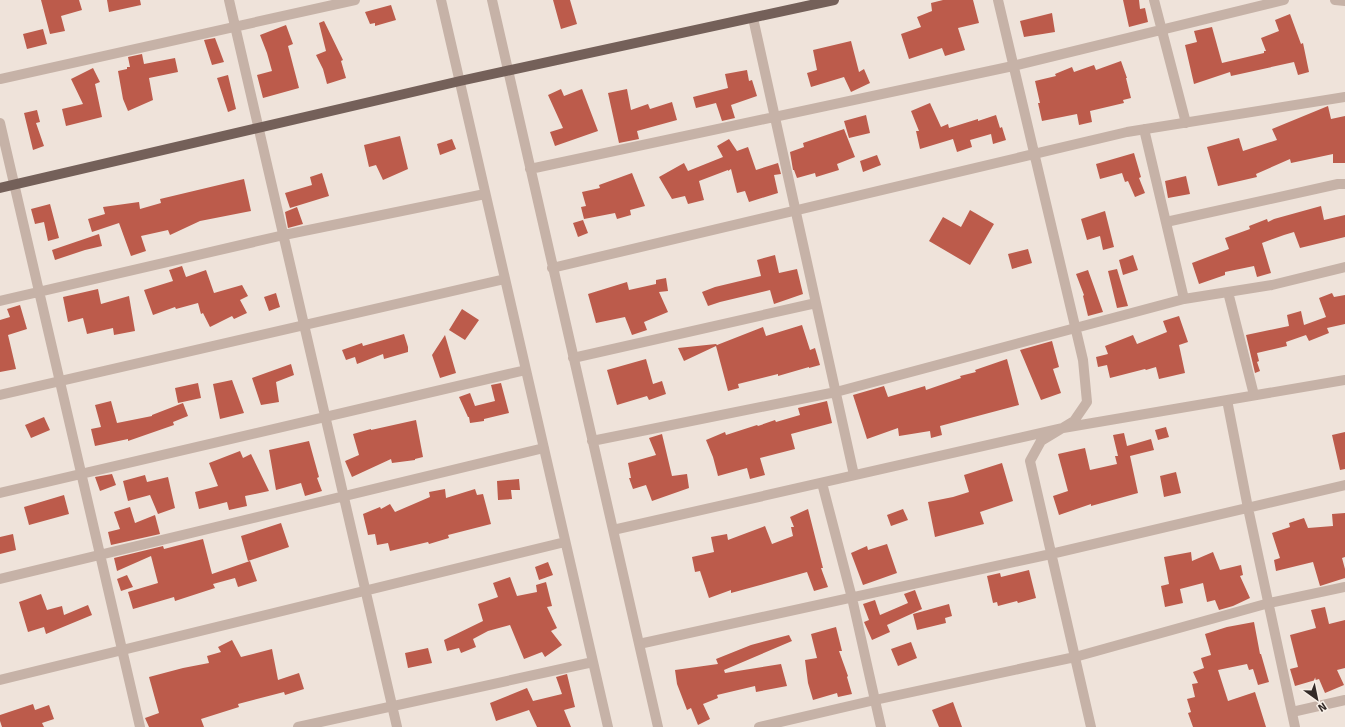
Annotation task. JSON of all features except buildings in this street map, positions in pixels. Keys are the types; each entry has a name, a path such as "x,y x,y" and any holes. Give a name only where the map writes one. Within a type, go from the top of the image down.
{"main road":[{"path":"0,188 460,81 753,18 798,4 834,0"}],"street":[{"path":"229,0 397,727"},
{"path":"0,79 355,0"},
{"path":"441,0 608,727"},
{"path":"492,0 658,727"},
{"path":"998,0 1083,360 1087,402 1074,421 1041,441 1030,461 1091,727"},
{"path":"1154,0 1186,123"},
{"path":"530,169 1013,66 1284,0"},
{"path":"1335,0 1345,1"},
{"path":"753,18 854,475"},
{"path":"552,268 1127,132 1345,97"},
{"path":"0,123 140,727"},
{"path":"1144,129 1184,299"},
{"path":"1166,222 1338,184 1345,184"},
{"path":"0,301 284,235 486,194"},
{"path":"592,441 836,392 1184,299 1272,285 1345,267"},
{"path":"0,395 505,279"},
{"path":"1228,292 1254,395"},
{"path":"573,358 816,303"},
{"path":"0,493 526,370"},
{"path":"613,530 1063,428 1345,380"},
{"path":"1227,400 1248,508 1295,727"},
{"path":"0,579 544,448"},
{"path":"822,483 852,598 881,727"},
{"path":"639,644 1051,554 1345,485"},
{"path":"0,680 565,542"},
{"path":"758,727 1075,657 1269,603 1345,587"},
{"path":"298,727 392,705 593,662"},
{"path":"1292,712 1345,700"}]}
